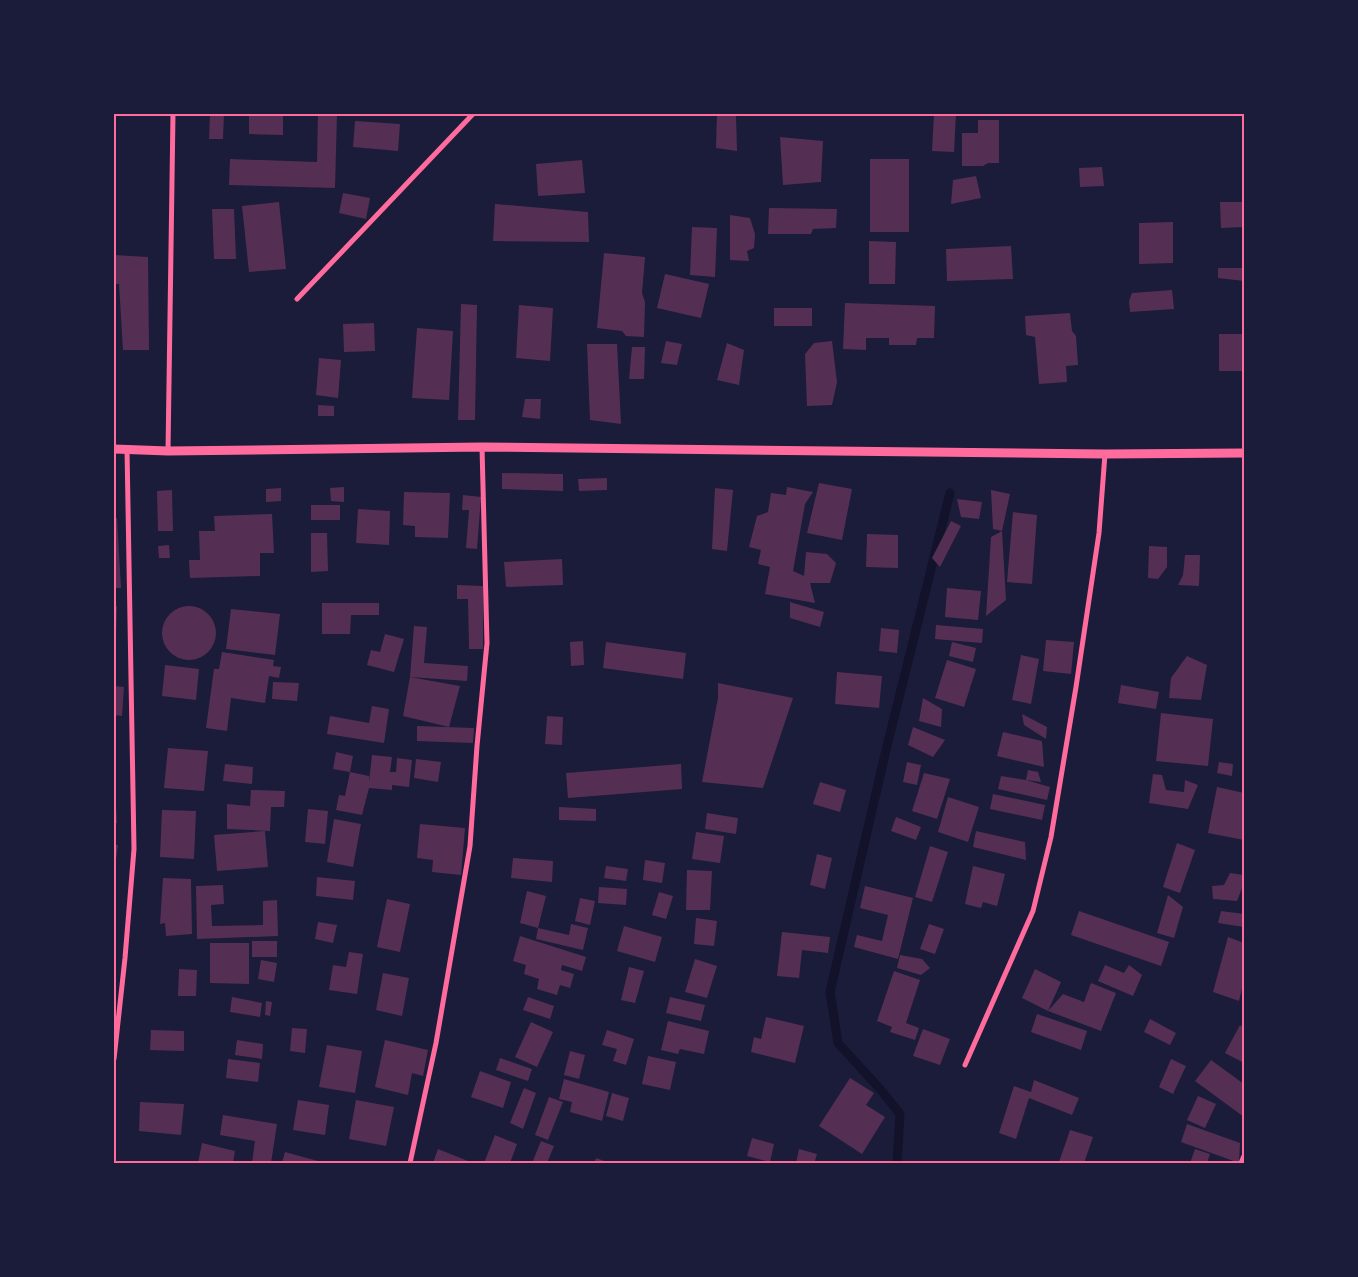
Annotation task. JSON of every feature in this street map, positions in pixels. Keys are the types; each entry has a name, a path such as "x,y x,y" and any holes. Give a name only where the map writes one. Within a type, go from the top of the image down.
{"street":[{"path":"168,451 173,114"},
{"path":"296,299 473,114"},
{"path":"410,1163 436,1043 470,846 487,643 482,447"},
{"path":"114,449 168,451 482,447 1105,454 1244,453"},
{"path":"114,1059 134,849 127,449"},
{"path":"966,1065 1033,911 1051,837 1076,687 1097,542 1105,454"},
{"path":"1241,1163 1244,1156"}],"building":[{"path":"210,114 224,114 223,139 209,139"},
{"path":"249,114 283,114 283,135 249,134"},
{"path":"318,114 337,114 335,188 229,185 230,159 317,162"},
{"path":"717,114 736,114 737,151 716,148"},
{"path":"934,114 956,114 954,152 932,151"},
{"path":"978,120 999,120 999,163 988,163 983,166 962,166 962,133 978,133"},
{"path":"355,121 400,124 398,151 353,147"},
{"path":"780,137 823,141 821,182 783,185"},
{"path":"870,159 909,159 909,232 870,232"},
{"path":"582,160 585,193 538,196 536,164"},
{"path":"1102,167 1104,186 1080,187 1079,168"},
{"path":"976,176 981,198 951,204 953,180"},
{"path":"343,193 370,198 366,219 339,213"},
{"path":"279,202 286,269 249,272 242,206"},
{"path":"1220,202 1244,202 1244,227 1221,228"},
{"path":"495,204 588,212 589,242 493,241"},
{"path":"769,208 837,209 836,228 813,229 811,234 768,234"},
{"path":"212,209 234,209 236,259 214,259"},
{"path":"730,215 750,218 755,234 754,248 747,251 749,261 730,260"},
{"path":"1173,222 1173,263 1139,264 1139,223"},
{"path":"692,227 717,228 715,277 690,275"},
{"path":"869,241 896,242 895,284 869,284"},
{"path":"1011,246 1013,279 947,281 946,249"},
{"path":"604,253 645,257 642,293 645,302 644,337 626,336 622,331 597,328"},
{"path":"114,255 148,257 149,350 123,350 119,284 114,284"},
{"path":"1218,268 1244,268 1244,281 1218,278"},
{"path":"665,274 709,284 701,318 657,308"},
{"path":"1172,290 1174,309 1130,312 1129,301 1132,293"},
{"path":"845,303 935,306 934,338 917,338 916,345 889,345 889,338 866,338 866,350 843,349"},
{"path":"461,304 477,305 475,420 458,420"},
{"path":"519,305 553,308 550,361 516,358"},
{"path":"774,308 812,308 812,326 774,326"},
{"path":"1070,313 1072,331 1076,336 1078,365 1066,366 1067,382 1039,384 1035,337 1026,335 1025,316"},
{"path":"374,323 375,351 344,352 343,324"},
{"path":"417,328 453,331 449,400 412,398"},
{"path":"1219,334 1244,334 1244,371 1219,371"},
{"path":"666,341 682,344 677,365 661,363"},
{"path":"832,341 837,382 832,405 807,406 805,354 814,343"},
{"path":"727,343 744,350 739,385 717,380"},
{"path":"587,344 617,344 621,424 590,420"},
{"path":"632,347 645,347 644,379 629,379"},
{"path":"319,358 341,360 338,398 316,395"},
{"path":"525,399 541,399 540,419 522,417"},
{"path":"318,405 334,406 334,416 318,416"},
{"path":"502,473 563,474 563,491 502,489"},
{"path":"607,478 607,490 579,491 578,479"},
{"path":"819,483 852,489 842,540 807,533"},
{"path":"344,487 344,502 331,501 330,488"},
{"path":"787,487 813,492 805,504 793,571 804,576 806,552 827,554 836,563 830,583 810,583 815,603 765,594 770,567 758,564 761,550 749,547 757,516 768,512 771,493 786,495"},
{"path":"281,488 281,501 266,502 266,489"},
{"path":"715,488 733,490 727,551 712,549"},
{"path":"172,490 173,531 158,531 157,491"},
{"path":"991,490 1010,494 1002,531 993,529"},
{"path":"404,492 450,493 448,538 415,537 415,526 403,525"},
{"path":"463,495 481,497 477,549 466,548 469,510 462,510"},
{"path":"957,499 982,502 979,519 961,517"},
{"path":"311,505 340,505 340,520 311,520"},
{"path":"358,509 390,511 389,545 356,543"},
{"path":"1013,512 1037,515 1032,584 1007,582"},
{"path":"272,514 274,553 260,553 260,576 190,578 189,560 200,560 199,531 215,531 214,516"},
{"path":"114,518 117,518 121,588 114,588"},
{"path":"951,521 961,526 940,567 932,558"},
{"path":"1002,531 1006,600 986,616 991,537"},
{"path":"311,533 327,533 328,571 311,572"},
{"path":"867,534 898,535 898,568 866,567"},
{"path":"169,545 170,558 159,558 158,546"},
{"path":"1149,546 1167,547 1167,567 1158,579 1148,578"},
{"path":"1185,555 1200,555 1199,586 1178,585 1183,575"},
{"path":"562,559 563,585 506,587 504,562"},
{"path":"457,585 483,586 483,649 469,649 468,599 457,599"},
{"path":"947,588 981,591 978,620 945,617"},
{"path":"790,602 824,612 820,627 790,618"},
{"path":"322,603 379,603 379,615 351,615 350,634 322,634"},
{"path":"114,606 117,606 116,637 114,637"},
{"path":"189,606 199,608 208,614 214,623 216,633 214,643 208,652 199,658 189,660 179,658 170,652 164,643 162,633 164,623 170,614 179,608"},
{"path":"231,609 280,614 275,655 226,649"},
{"path":"936,625 983,629 982,643 935,639"},
{"path":"414,626 427,627 424,663 468,666 467,681 410,677"},
{"path":"881,628 899,630 897,653 879,651"},
{"path":"385,634 404,639 394,672 367,665 371,650 380,652"},
{"path":"1046,640 1074,642 1071,674 1043,671"},
{"path":"583,641 584,665 571,666 570,642"},
{"path":"606,642 686,653 683,679 603,668"},
{"path":"952,642 976,648 973,662 949,656"},
{"path":"222,652 274,660 273,666 281,667 279,678 269,676 265,703 231,698 227,731 206,728 214,669 219,669"},
{"path":"1021,655 1039,659 1031,704 1012,700"},
{"path":"1187,656 1207,665 1201,700 1169,698 1171,678"},
{"path":"947,660 976,669 964,707 935,698"},
{"path":"165,665 199,669 196,700 162,696"},
{"path":"837,672 882,676 879,708 835,704"},
{"path":"410,677 460,686 449,727 403,716"},
{"path":"273,682 299,683 297,701 272,699"},
{"path":"718,683 793,698 763,788 702,782 718,698"},
{"path":"1121,685 1159,692 1156,709 1118,703"},
{"path":"114,686 124,687 122,716 114,715"},
{"path":"923,698 942,709 941,727 919,721"},
{"path":"372,706 389,709 384,743 327,734 330,716 369,723"},
{"path":"1161,713 1213,719 1208,766 1156,761"},
{"path":"1022,714 1047,727 1046,739 1024,725"},
{"path":"547,716 563,717 562,745 545,744"},
{"path":"417,726 474,728 473,743 417,741"},
{"path":"913,727 945,740 933,757 908,745"},
{"path":"1003,732 1042,741 1044,767 997,756"},
{"path":"168,748 208,751 204,791 164,788"},
{"path":"336,752 353,756 350,772 333,769"},
{"path":"372,755 392,757 390,772 396,772 397,758 412,760 409,787 392,785 392,790 369,788 362,815 336,810 339,795 345,796 350,772 369,776 369,782"},
{"path":"416,759 441,762 438,782 414,778"},
{"path":"907,762 921,765 917,785 903,782"},
{"path":"1219,762 1233,764 1232,776 1217,773"},
{"path":"225,764 253,767 252,784 223,781"},
{"path":"681,764 682,789 568,798 566,773"},
{"path":"1028,770 1038,772 1041,782 1026,780"},
{"path":"924,773 950,779 937,819 912,811"},
{"path":"1153,774 1162,775 1166,790 1184,792 1185,780 1198,785 1188,809 1149,803"},
{"path":"1001,776 1026,780 1050,787 1047,800 998,789"},
{"path":"820,782 846,790 840,812 813,804"},
{"path":"1217,787 1244,793 1244,840 1208,833"},
{"path":"251,790 285,791 284,807 271,807 270,831 227,829 227,804 250,806"},
{"path":"993,794 1045,805 1042,820 990,809"},
{"path":"948,797 979,807 968,842 938,832"},
{"path":"114,807 116,807 117,823 114,823"},
{"path":"559,807 596,809 596,821 559,820"},
{"path":"308,809 328,811 325,844 305,842"},
{"path":"162,810 196,811 194,859 160,857"},
{"path":"707,813 738,818 736,834 705,829"},
{"path":"896,817 921,827 916,840 891,831"},
{"path":"334,819 361,824 353,867 327,862"},
{"path":"420,824 465,828 461,875 432,872 433,860 417,858"},
{"path":"265,831 268,867 217,871 214,835"},
{"path":"976,831 1025,842 1026,860 973,847"},
{"path":"696,832 724,836 720,863 692,859"},
{"path":"1177,843 1195,850 1180,893 1163,887"},
{"path":"114,845 118,845 116,860 114,860"},
{"path":"930,846 948,852 932,902 915,897"},
{"path":"817,854 832,858 825,889 810,885"},
{"path":"513,858 553,861 552,882 511,878"},
{"path":"645,860 665,863 662,883 643,880"},
{"path":"606,866 628,869 626,881 604,878"},
{"path":"973,866 1005,874 997,906 983,902 981,908 965,904"},
{"path":"687,870 712,871 710,910 686,910"},
{"path":"1230,873 1244,875 1244,883 1237,901 1213,899 1212,886 1224,885"},
{"path":"317,877 355,881 353,900 316,896"},
{"path":"163,878 191,879 192,934 166,936 165,923 160,924"},
{"path":"223,885 224,904 211,905 212,926 263,925 263,901 277,900 278,936 197,939 196,886"},
{"path":"865,886 913,898 898,959 854,947 857,935 882,941 888,915 860,908"},
{"path":"599,887 627,889 626,905 598,903"},
{"path":"527,891 546,896 538,928 520,923"},
{"path":"659,892 673,896 666,919 652,915"},
{"path":"1168,895 1183,907 1174,938 1157,933"},
{"path":"580,898 595,901 590,925 575,921"},
{"path":"387,899 410,904 400,952 377,947"},
{"path":"1079,911 1169,942 1161,966 1071,935"},
{"path":"1221,911 1244,914 1244,927 1218,923"},
{"path":"696,918 717,921 714,946 694,944"},
{"path":"318,922 337,925 333,943 315,939"},
{"path":"571,924 588,928 583,950 536,939 538,928 569,935"},
{"path":"929,924 944,929 935,954 920,949"},
{"path":"624,926 662,937 655,962 617,951"},
{"path":"782,932 830,937 828,953 802,950 799,978 777,976"},
{"path":"520,936 586,957 582,971 562,965 561,970 574,974 570,988 560,985 557,995 537,989 539,979 524,974 526,965 513,961"},
{"path":"1228,937 1244,943 1244,980 1239,1001 1213,992"},
{"path":"252,941 277,941 277,957 252,957"},
{"path":"210,943 249,943 249,984 210,983"},
{"path":"349,952 363,954 357,994 329,990 333,965 346,967"},
{"path":"900,955 922,959 930,968 921,975 897,968"},
{"path":"695,959 717,966 707,998 685,992"},
{"path":"261,960 277,963 274,982 258,979"},
{"path":"1105,965 1124,973 1129,965 1142,975 1133,996 1098,981"},
{"path":"629,967 644,971 635,1003 621,1000"},
{"path":"179,969 197,970 196,996 178,996"},
{"path":"1035,969 1061,982 1048,1011 1022,998"},
{"path":"894,971 920,980 906,1023 919,1028 915,1040 890,1032 892,1027 877,1021"},
{"path":"383,973 409,978 402,1016 376,1010"},
{"path":"1091,983 1116,993 1101,1031 1048,1011 1063,994 1084,1002"},
{"path":"232,997 262,1003 260,1017 230,1012"},
{"path":"528,997 554,1006 550,1019 523,1010"},
{"path":"670,997 705,1005 701,1021 666,1013"},
{"path":"266,1001 272,1002 270,1016 265,1015"},
{"path":"1037,1014 1087,1031 1081,1050 1031,1032"},
{"path":"766,1017 804,1026 795,1063 751,1052 754,1037 761,1039"},
{"path":"1150,1019 1176,1033 1170,1045 1144,1032"},
{"path":"668,1021 709,1031 704,1054 680,1049 678,1054 661,1050"},
{"path":"531,1022 553,1032 537,1067 515,1057"},
{"path":"1240,1025 1244,1028 1244,1063 1225,1053"},
{"path":"292,1028 307,1029 305,1053 290,1051"},
{"path":"923,1029 950,1039 940,1065 913,1056"},
{"path":"151,1030 184,1031 184,1051 150,1050"},
{"path":"607,1030 634,1039 626,1065 613,1061 617,1049 602,1045"},
{"path":"237,1040 263,1044 262,1059 235,1055"},
{"path":"385,1040 428,1050 423,1076 412,1073 408,1095 375,1087"},
{"path":"327,1045 362,1051 355,1093 319,1087"},
{"path":"570,1051 585,1055 579,1079 564,1075"},
{"path":"648,1056 676,1062 670,1090 642,1084"},
{"path":"500,1058 532,1069 528,1081 496,1070"},
{"path":"228,1059 260,1063 258,1082 226,1078"},
{"path":"1171,1059 1186,1066 1173,1094 1159,1087"},
{"path":"1211,1060 1244,1084 1244,1117 1195,1081"},
{"path":"480,1071 511,1082 503,1108 471,1097"},
{"path":"850,1078 874,1093 866,1105 885,1117 862,1154 819,1126"},
{"path":"564,1079 609,1092 602,1121 570,1112 572,1102 559,1099"},
{"path":"1034,1080 1079,1098 1072,1115 1029,1098 1016,1139 999,1133 1014,1086 1031,1092"},
{"path":"524,1088 536,1093 523,1129 510,1123"},
{"path":"612,1093 629,1098 623,1121 606,1116"},
{"path":"1198,1096 1216,1104 1205,1128 1187,1120"},
{"path":"549,1097 563,1102 548,1140 535,1135"},
{"path":"298,1100 329,1105 325,1135 293,1130"},
{"path":"356,1100 394,1107 386,1146 349,1139"},
{"path":"140,1102 184,1104 181,1135 139,1131"},
{"path":"223,1115 277,1124 271,1163 252,1163 255,1141 220,1135"},
{"path":"1187,1124 1240,1143 1239,1163 1181,1142"},
{"path":"1070,1130 1093,1137 1084,1163 1059,1162"},
{"path":"495,1135 517,1144 510,1163 484,1163"},
{"path":"752,1138 774,1144 770,1162 747,1156"},
{"path":"541,1141 554,1146 547,1163 532,1163"},
{"path":"202,1143 235,1151 233,1163 198,1163"},
{"path":"438,1149 473,1163 433,1163"},
{"path":"799,1149 817,1154 815,1161 820,1163 796,1163"},
{"path":"1195,1149 1210,1154 1207,1163 1190,1163"},
{"path":"285,1152 325,1163 282,1163"},
{"path":"596,1158 610,1163 594,1163"}],"waterway":[{"path":"897,1163 900,1114 838,1043 830,992 886,750 950,493"}]}
